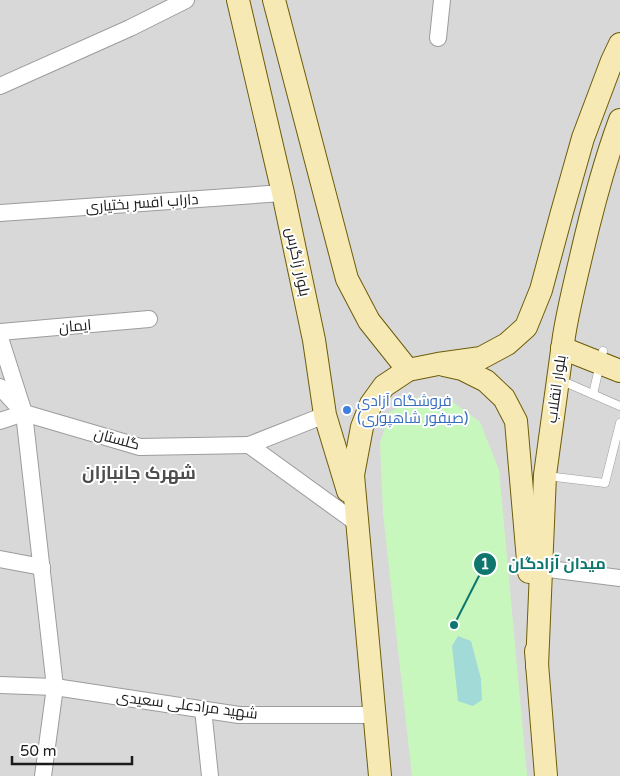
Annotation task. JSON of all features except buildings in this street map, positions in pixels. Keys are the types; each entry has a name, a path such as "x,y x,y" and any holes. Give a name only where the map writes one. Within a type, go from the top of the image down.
{"main road":[{"name":"بلوار زاگرس","path":"238,0 283,193 314,340 325,415 358,524"},
{"path":"274,0 347,279 369,321 408,370"},
{"path":"380,776 353,475 362,427 371,404 384,386 408,370 481,358 508,344 526,327 541,290 583,138 620,44"},
{"name":"بلوار انقلاب","path":"537,666 545,475 563,342 590,218 620,120"},
{"path":"563,342 611,361"},
{"path":"438,364 462,369 486,381 504,398 516,421 546,776"}],"street":[{"path":"0,86 130,28 186,0"},
{"path":"438,38 442,0"},
{"name":"داراب افسر بختیاری","path":"0,213 283,193"},
{"name":"ایمان","path":"0,332 150,319"},
{"path":"0,338 24,413 55,688 44,776"},
{"path":"0,387 24,413"},
{"path":"0,421 24,413"},
{"name":"گلستان","path":"24,413 140,447 248,444 325,415"},
{"path":"248,444 358,524"},
{"path":"0,559 42,567"},
{"path":"541,568 620,578"},
{"name":"شهید مرادعلی سعیدی","path":"0,685 55,688 239,715 375,715"},
{"path":"202,709 210,776"}],"lane":[{"path":"592,394 611,361"},
{"path":"558,380 620,406"},
{"path":"545,475 605,483 620,423"}],"shaded area":[{"path":"0,0 620,0 620,776 0,776"}],"green space":[{"path":"420,396 453,402 480,422 499,470 527,776 412,776 383,513 380,443 390,412"}],"water":[{"path":"458,636 471,641 481,679 482,700 473,706 458,701 452,646"}],"place":[{"name":"فروشگاه آزادی (صیفور شاهپوری)","path":"347,410"},
{"name":"میدان آزادگان","path":"454,625"}],"district":[{"name":"شهرک جانبازان","path":"139,473"}]}
